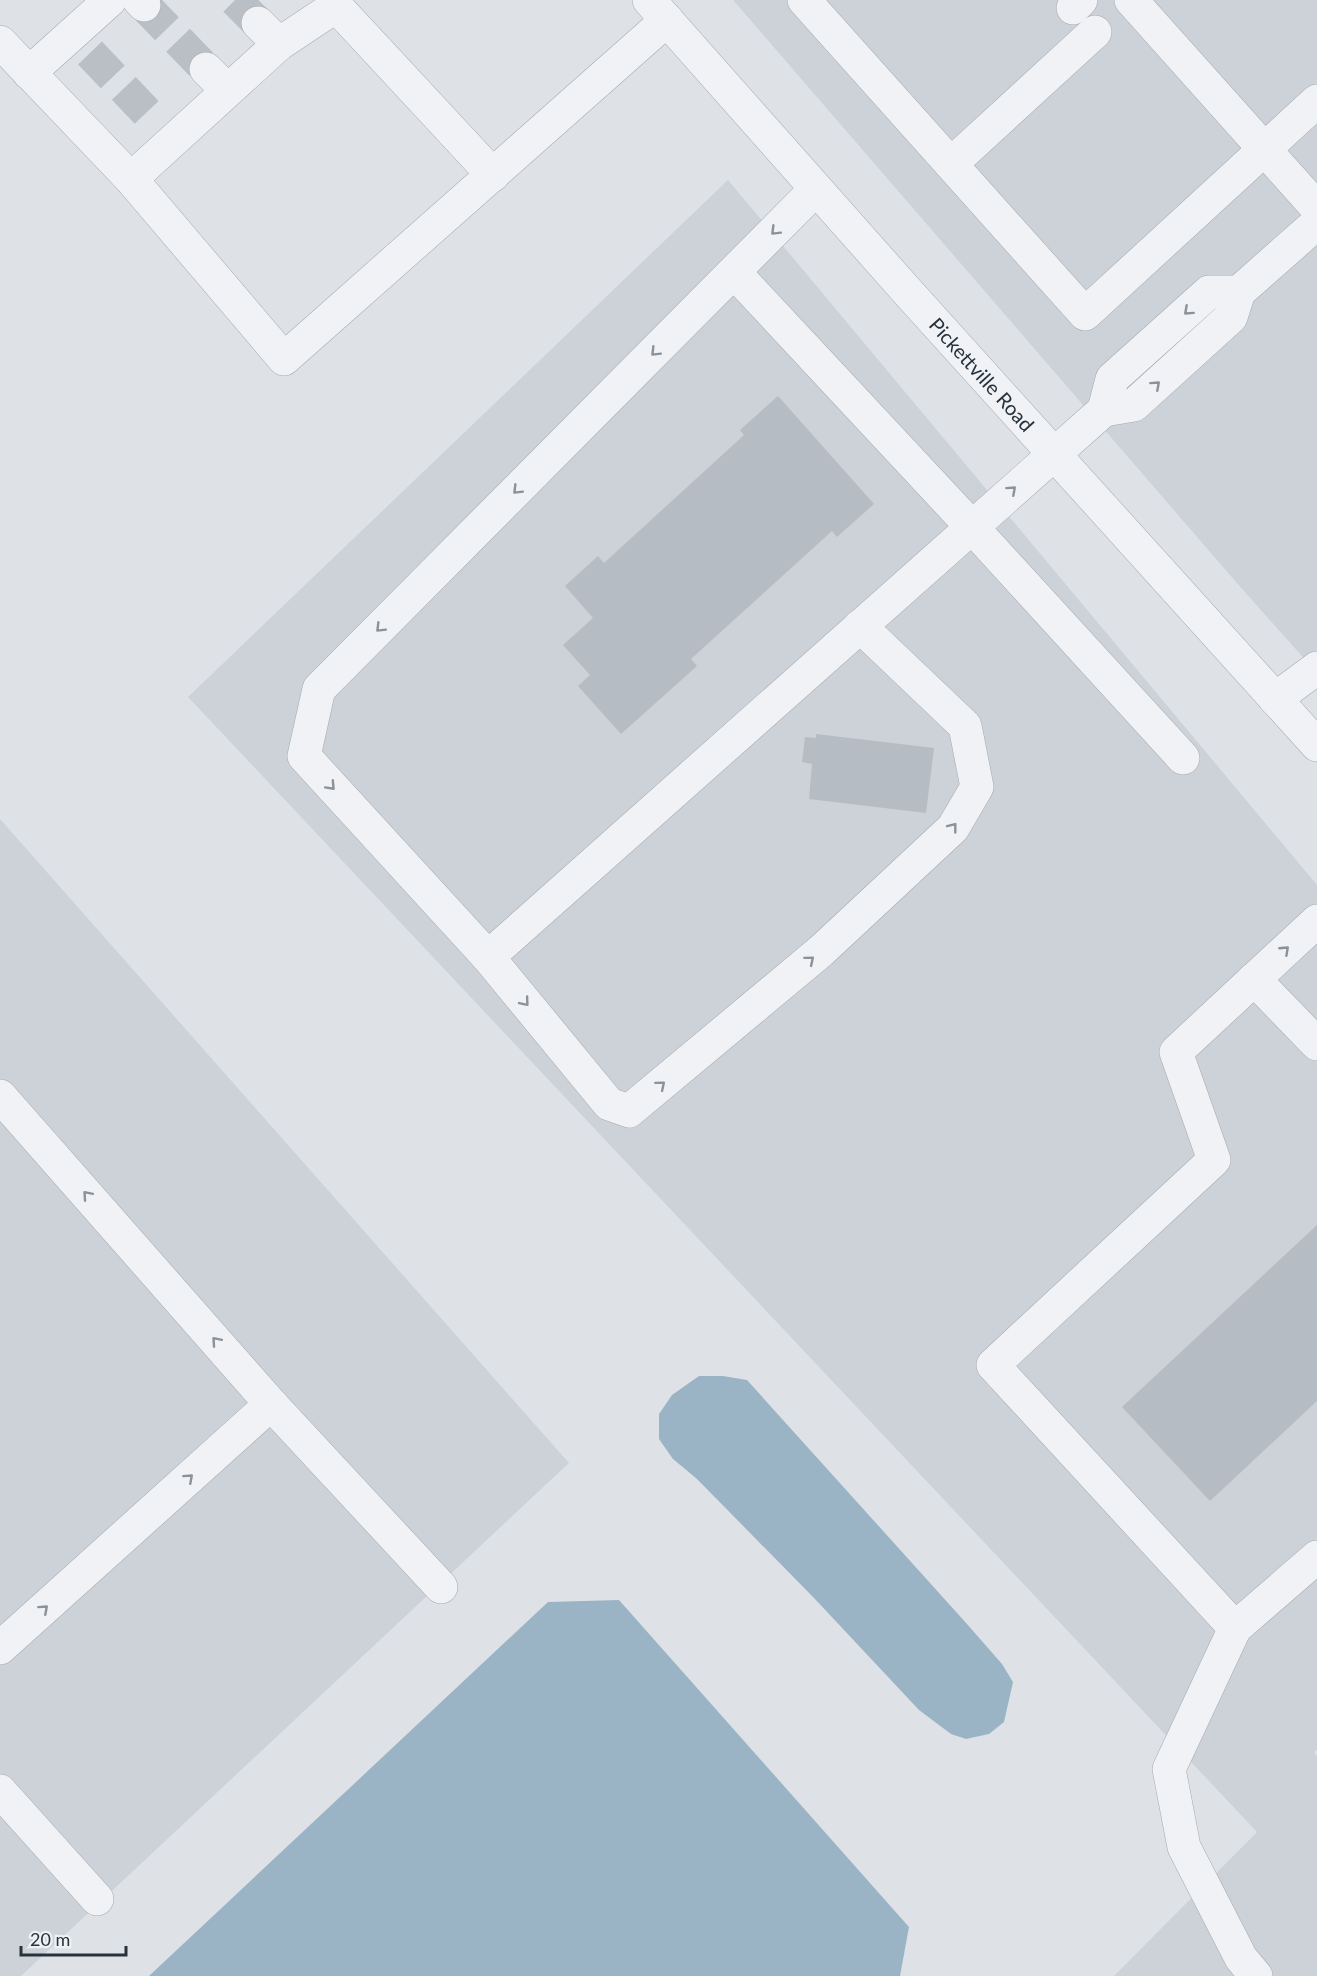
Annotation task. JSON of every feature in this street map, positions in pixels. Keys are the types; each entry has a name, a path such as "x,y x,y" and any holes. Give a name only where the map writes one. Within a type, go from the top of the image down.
{"street":[{"path":"29,73 82,44 110,0"},
{"path":"804,0 1085,314 1317,101"},
{"path":"1131,0 1317,208"},
{"path":"131,178 163,130 268,33 333,3 493,175"},
{"path":"0,42 131,178 284,360 493,175 658,10"},
{"name":"Pickettville Road","path":"658,10 816,189 1317,745"},
{"path":"951,164 1095,32"},
{"path":"816,189 319,689 304,756 488,957 609,1104 629,1112 821,951 953,828 977,787 965,726 860,626"},
{"path":"488,957 1104,410 1112,379 1209,292 1239,292 1317,223"},
{"path":"734,272 1183,758"},
{"path":"1275,699 1317,668"},
{"path":"1235,1628 993,1365 1215,1160 1176,1052 1317,921"},
{"path":"1254,979 1317,1044"},
{"path":"0,1096 271,1404 441,1587"},
{"path":"0,1648 271,1404"},
{"path":"1240,1970 1184,1847 1169,1769 1235,1628 1317,1557"},
{"path":"0,1791 97,1899"}],"shaded area":[{"path":"733,0 1317,0 1317,673 1236,582"},
{"path":"728,180 1317,885 1317,1750 1314,1752 1317,1756 1317,1976 1114,1976 1257,1832 188,697"},
{"path":"0,819 569,1463 21,1976 0,1976"}],"water":[{"path":"699,1376 723,1376 747,1380 967,1624 1002,1664 1013,1682 1004,1722 989,1734 966,1739 951,1734 919,1710 814,1598 697,1479 673,1459 659,1439 659,1414 672,1395"},
{"path":"619,1600 909,1927 900,1976 149,1976 548,1602"}],"building":[{"path":"778,396 874,504 837,537 832,531 691,659 697,666 621,734 578,686 590,675 563,645 593,618 565,586 598,556 604,563 744,435 740,430"},
{"path":"816,734 934,748 926,813 809,799 812,764 802,762 805,737 816,738"},
{"path":"1317,1225 1317,1401 1210,1501 1122,1407"}],"tunnel":[{"path":"235,0 258,23"},
{"path":"144,5 206,69"},
{"path":"90,53 153,119"}]}
